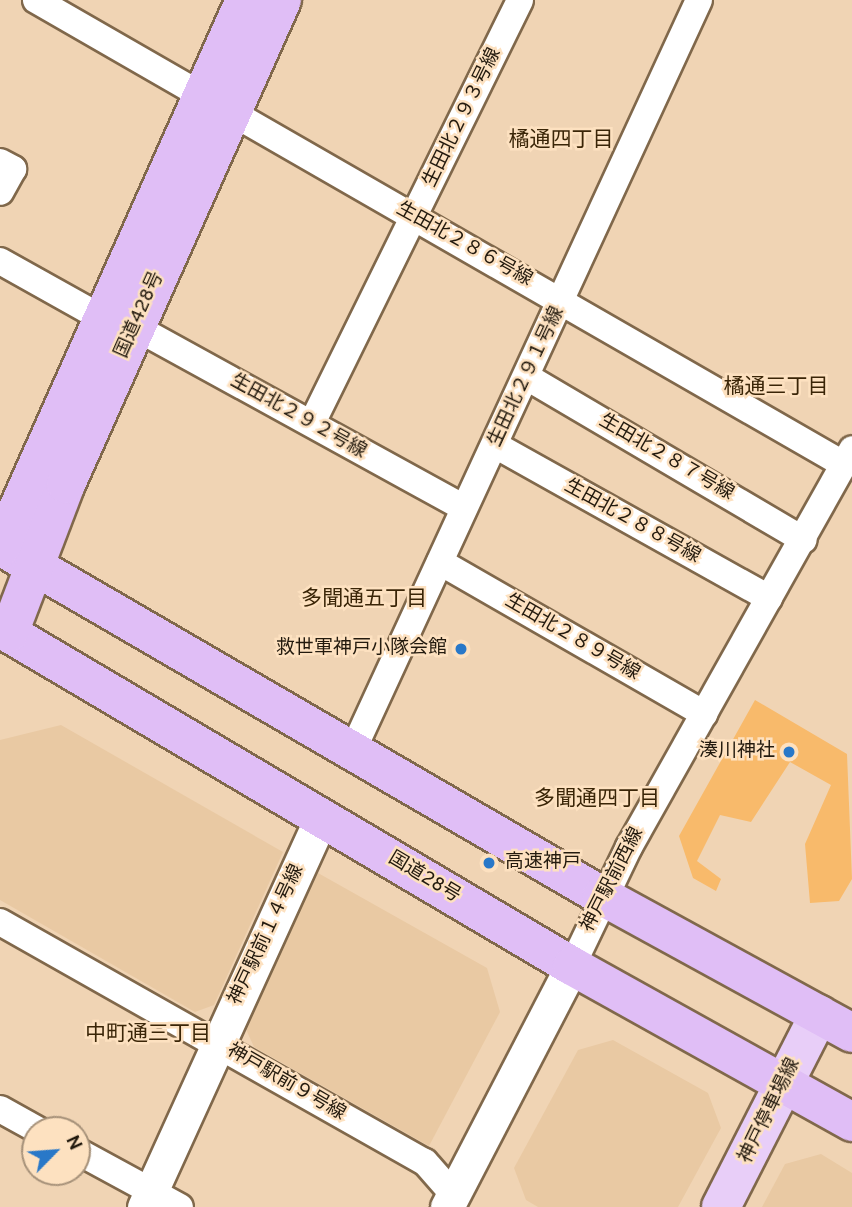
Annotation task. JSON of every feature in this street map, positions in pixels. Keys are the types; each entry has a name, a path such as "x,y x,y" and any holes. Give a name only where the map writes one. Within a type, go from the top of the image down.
{"highway":[{"name":"国道428号","path":"0,547 117,322 215,102 245,0"},
{"name":"国道428号","path":"215,102 282,0"},
{"name":"国道428号","path":"3,638 34,566 117,322"},
{"path":"0,547 602,897 852,1033"},
{"name":"国道28号","path":"3,638 322,816 572,966 852,1122"}],"main road":[{"name":"神戸停車場線","path":"721,1207 782,1082 819,1014"}],"street":[{"name":"生田北２８６号線","path":"37,0 562,301 848,456"},
{"name":"生田北２９３号線","path":"312,423 520,0"},
{"name":"生田北２９１号線","path":"352,752 440,562 462,507 527,377 699,0"},
{"path":"0,162 13,169 0,192"},
{"name":"生田北２９２号線","path":"0,261 312,423 462,507"},
{"name":"生田北２８７号線","path":"527,377 804,540"},
{"name":"生田北２８８号線","path":"495,445 769,598"},
{"name":"神戸駅前西線","path":"456,1203 572,966 602,897 804,540 848,456"},
{"name":"生田北２８９号線","path":"440,562 704,714"},
{"name":"神戸駅前１４号線","path":"159,1202 216,1043 322,816"},
{"name":"神戸駅前９号線","path":"0,922 425,1162 456,1203"},
{"path":"0,1109 21,1121"},
{"path":"91,1160 159,1202"}],"shaded area":[{"path":"755,700 847,754 852,879 839,901 810,903 805,844 831,785 790,762 751,822 720,815 697,861 721,879 716,891 693,878 679,836"},
{"path":"61,725 283,852 214,1005 195,1012 0,900 0,740"},
{"path":"318,873 487,968 500,1012 429,1146 254,1047 244,1025"},
{"path":"613,1040 708,1093 721,1128 678,1207 538,1207 526,1200 514,1168 578,1050"},
{"path":"821,1154 852,1173 852,1207 762,1207 785,1164"}],"place":[{"name":"救世軍神戸小隊会館","path":"461,649"},
{"name":"湊川神社","path":"789,752"},
{"name":"高速神戸","path":"489,863"}],"district":[{"name":"橘通四丁目","path":"561,141"},
{"name":"橘通三丁目","path":"776,388"},
{"name":"多聞通五丁目","path":"364,600"},
{"name":"多聞通四丁目","path":"597,800"},
{"name":"中町通三丁目","path":"148,1035"}]}
